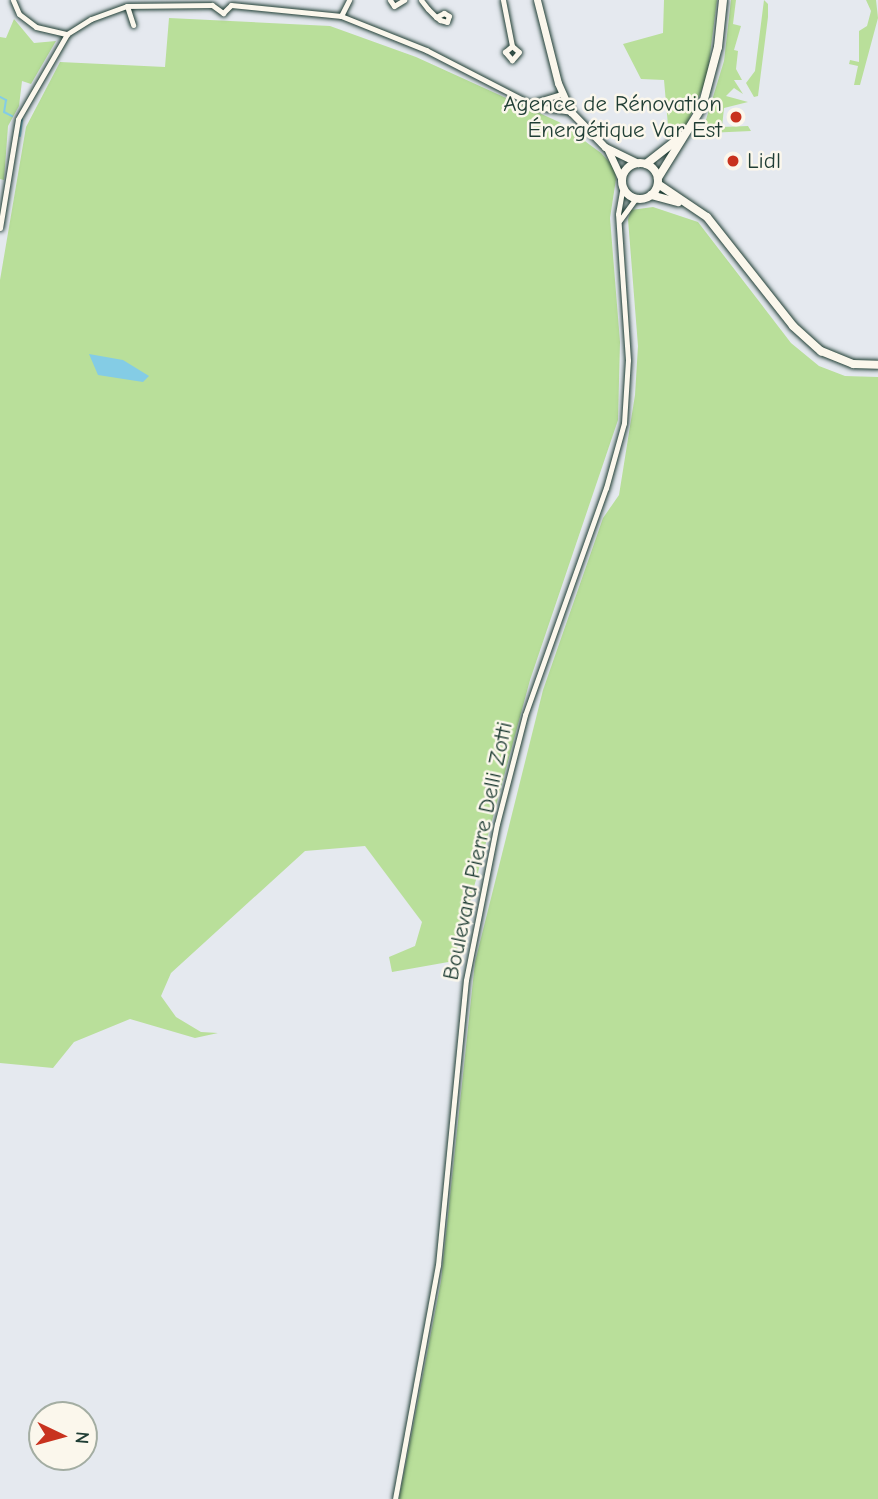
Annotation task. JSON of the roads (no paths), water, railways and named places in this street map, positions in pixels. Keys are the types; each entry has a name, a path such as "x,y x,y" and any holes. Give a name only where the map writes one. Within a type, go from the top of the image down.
{"main road":[{"path":"651,195 696,119 711,79 723,0"},
{"path":"685,203 651,195 636,198 623,183 627,169 642,164 671,147 696,119"},
{"path":"642,164 658,181 707,217 805,338 835,358 878,365"}],"street":[{"path":"13,0 19,13 36,27 67,34"},
{"path":"341,16 349,0"},
{"path":"390,0 394,6 401,0"},
{"path":"421,0 436,17"},
{"path":"503,0 512,46"},
{"path":"537,0 562,94 571,112 605,147 623,183"},
{"path":"0,228 18,119 67,34 91,19 127,6 213,2 223,13 230,3 341,16 410,43 531,103 571,112"},
{"path":"127,6 134,25"},
{"path":"531,103 562,94"},
{"path":"605,147 642,164"},
{"name":"Boulevard Pierre Delli Zotti","path":"395,1499 438,1265 466,980 497,824 525,715 606,488 624,423 628,360 619,222 623,183"},
{"path":"619,222 636,198"}],"water":[{"path":"89,354 123,360 149,376 143,382 98,375"}],"waterway":[{"path":"0,97 6,100 4,112 12,116"},
{"path":"20,136 22,119"}],"place":[{"name":"Agence de Rénovation Énergétique Var Est","path":"736,117"},
{"name":"Lidl","path":"733,161"}]}
